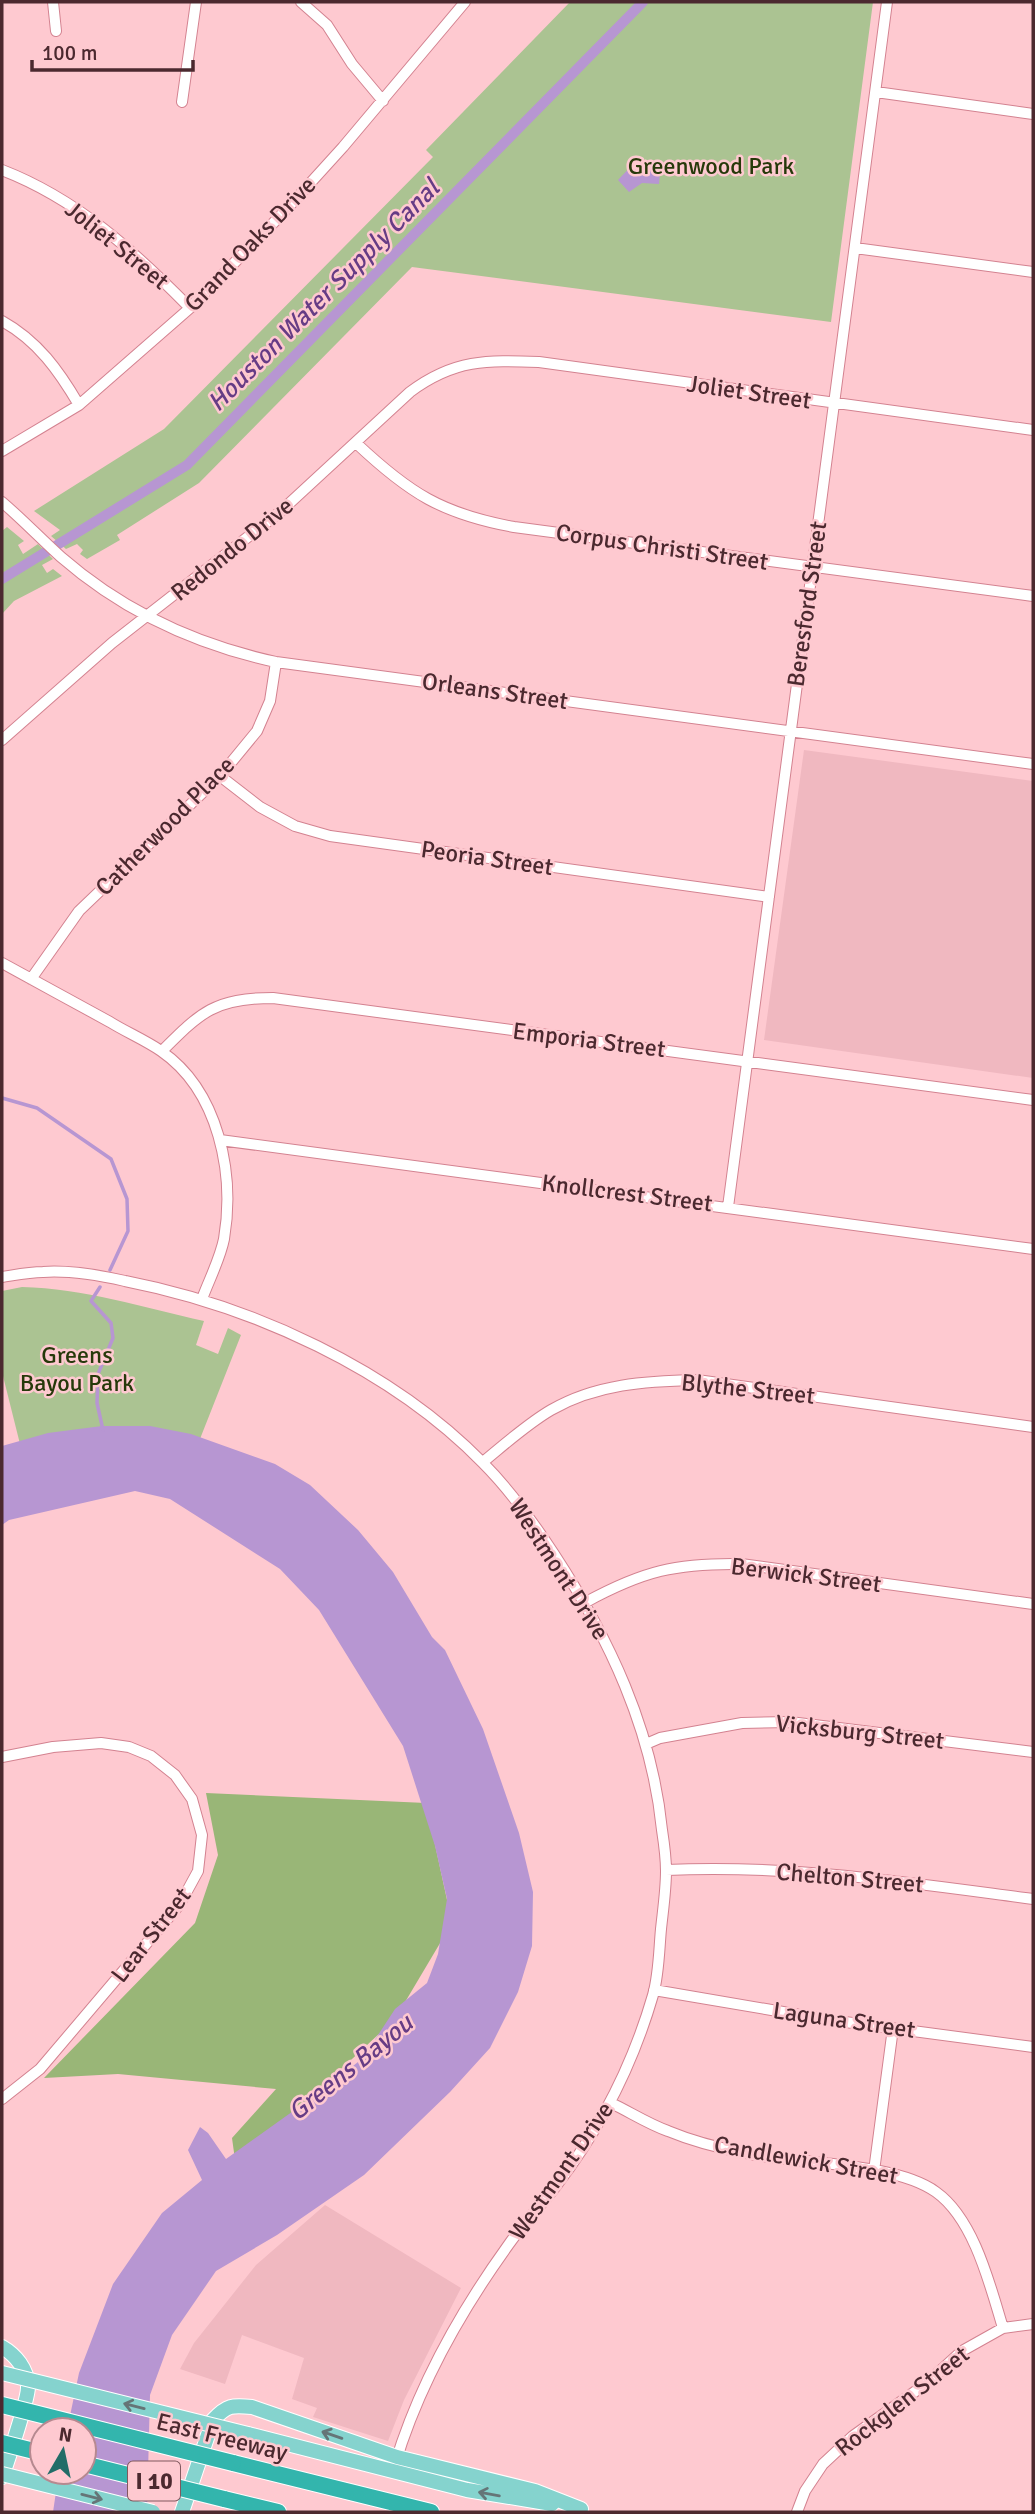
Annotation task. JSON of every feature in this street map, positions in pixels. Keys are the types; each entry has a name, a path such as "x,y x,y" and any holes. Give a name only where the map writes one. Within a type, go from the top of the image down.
{"highway":[{"name":"East Freeway","path":"2,2405 430,2512"},
{"path":"2,2443 28,2450"},
{"name":"I 10","path":"98,2467 278,2512"}],"main road":[{"path":"2,2347 14,2354 24,2370 29,2388 2,2476 153,2512"},
{"path":"2,2373 467,2490 588,2511"},
{"path":"182,2512 213,2420 234,2405 253,2407 397,2457 535,2491 588,2511"}],"street":[{"path":"52,2 56,31"},
{"path":"182,102 196,2"},
{"path":"301,2 327,25 352,64 383,101"},
{"name":"Grand Oaks Drive","path":"2,451 79,405 190,308 284,212 383,101 465,2"},
{"name":"Beresford Street","path":"728,1207 887,2"},
{"path":"876,92 1033,114"},
{"name":"Joliet Street","path":"2,170 68,202 103,227 141,258 190,308"},
{"path":"855,248 1033,272"},
{"path":"2,321 40,350 59,370 79,405"},
{"name":"Joliet Street","path":"465,365 498,360 539,362 1033,430"},
{"name":"Redondo Drive","path":"2,740 69,678 280,512 410,392 430,377 465,365"},
{"name":"Corpus Christi Street","path":"356,443 392,476 433,503 474,520 1033,596"},
{"name":"Orleans Street","path":"2,502 61,557 106,592 171,628 231,652 276,662 1033,764"},
{"name":"Catherwood Place","path":"31,979 79,911 220,775 257,731 270,701 276,662"},
{"name":"Peoria Street","path":"220,775 260,807 295,825 330,836 769,897"},
{"path":"2,963 162,1051 192,1081 207,1107 220,1140 229,1203 223,1242 202,1299"},
{"name":"Emporia Street","path":"162,1051 194,1020 215,1006 247,998 273,998 1033,1100"},
{"name":"Knollcrest Street","path":"220,1140 1033,1249"},
{"name":"Westmont Drive","path":"2,1277 45,1271 92,1274 202,1299 329,1352 422,1410 483,1462 519,1504 586,1602 612,1653 646,1744 660,1804 666,1870 654,1990 640,2032 611,2103 556,2185 511,2240 456,2325 420,2392 406,2426 393,2472"},
{"name":"Blythe Street","path":"483,1462 552,1409 605,1388 642,1381 697,1380 1033,1427"},
{"name":"Berwick Street","path":"586,1602 624,1582 665,1569 703,1564 741,1564 1033,1604"},
{"name":"Vicksburg Street","path":"646,1744 660,1738 742,1723 790,1721 1033,1752"},
{"name":"Lear Street","path":"2,1757 53,1747 102,1743 129,1747 151,1756 175,1775 192,1799 202,1835 198,1871 180,1904 40,2069 2,2099"},
{"name":"Chelton Street","path":"666,1870 712,1868 797,1871 1033,1899"},
{"name":"Laguna Street","path":"654,1990 830,2020 1033,2047"},
{"path":"874,2171 893,2028"},
{"name":"Candlewick Street","path":"611,2103 668,2131 745,2153 874,2171 920,2183 937,2193 958,2216 977,2253 1003,2328"},
{"name":"Rockglen Street","path":"797,2512 805,2491 823,2464 853,2435 927,2383 962,2351 1003,2328 1033,2324"}],"shaded area":[{"path":"638,159 647,167 660,171 659,184 642,183 629,192 618,180"},
{"path":"804,750 1033,781 1033,1078 764,1040"},
{"path":"102,1426 150,1426 191,1434 275,1464 310,1485 358,1530 393,1572 432,1637 445,1650 483,1729 519,1833 533,1892 532,1946 518,1992 490,2048 450,2092 364,2175 277,2235 216,2271 172,2335 150,2395 147,2512 53,2512 57,2486 98,2486 98,2416 70,2416 79,2373 113,2284 162,2213 202,2180 188,2150 200,2127 208,2133 226,2159 363,2058 395,2009 427,1983 438,1954 447,1899 435,1846 403,1746 319,1610 280,1569 170,1499 135,1491 9,1520 2,1525 2,1446 48,1433"},
{"path":"325,2205 461,2288 404,2400 388,2441 313,2417 317,2408 292,2399 304,2358 242,2335 225,2384 180,2369 194,2343 256,2265"}],"green space":[{"name":"Greenwood Park","path":"570,2 873,2 831,322 412,267 199,483 117,535 120,540 87,559 80,554 83,550 77,544 66,549 51,536 60,530 34,511 164,429 433,157 426,150"},
{"path":"7,527 24,541 18,545 23,554 38,544 53,559 42,565 47,573 53,569 62,576 14,601 2,614 2,531"},
{"name":"Greens Bayou Park","path":"22,1287 91,1295 204,1321 196,1345 218,1354 228,1328 241,1335 196,1449 22,1452 2,1372 2,1291"},
{"path":"206,1793 426,1803 452,1923 395,2019 236,2167 232,2138 276,2089 118,2074 44,2078 195,1923 218,1855"}],"waterway":[{"name":"Houston Water Supply Canal","path":"2,579 187,465 643,2"},
{"path":"2,1098 37,1108 111,1159 127,1199 128,1231 110,1270"},
{"path":"100,1287 91,1301 111,1323 113,1338 98,1374 97,1403 103,1430"}],"water label":[{"name":"Greens Bayou","path":"350,2067"}]}
